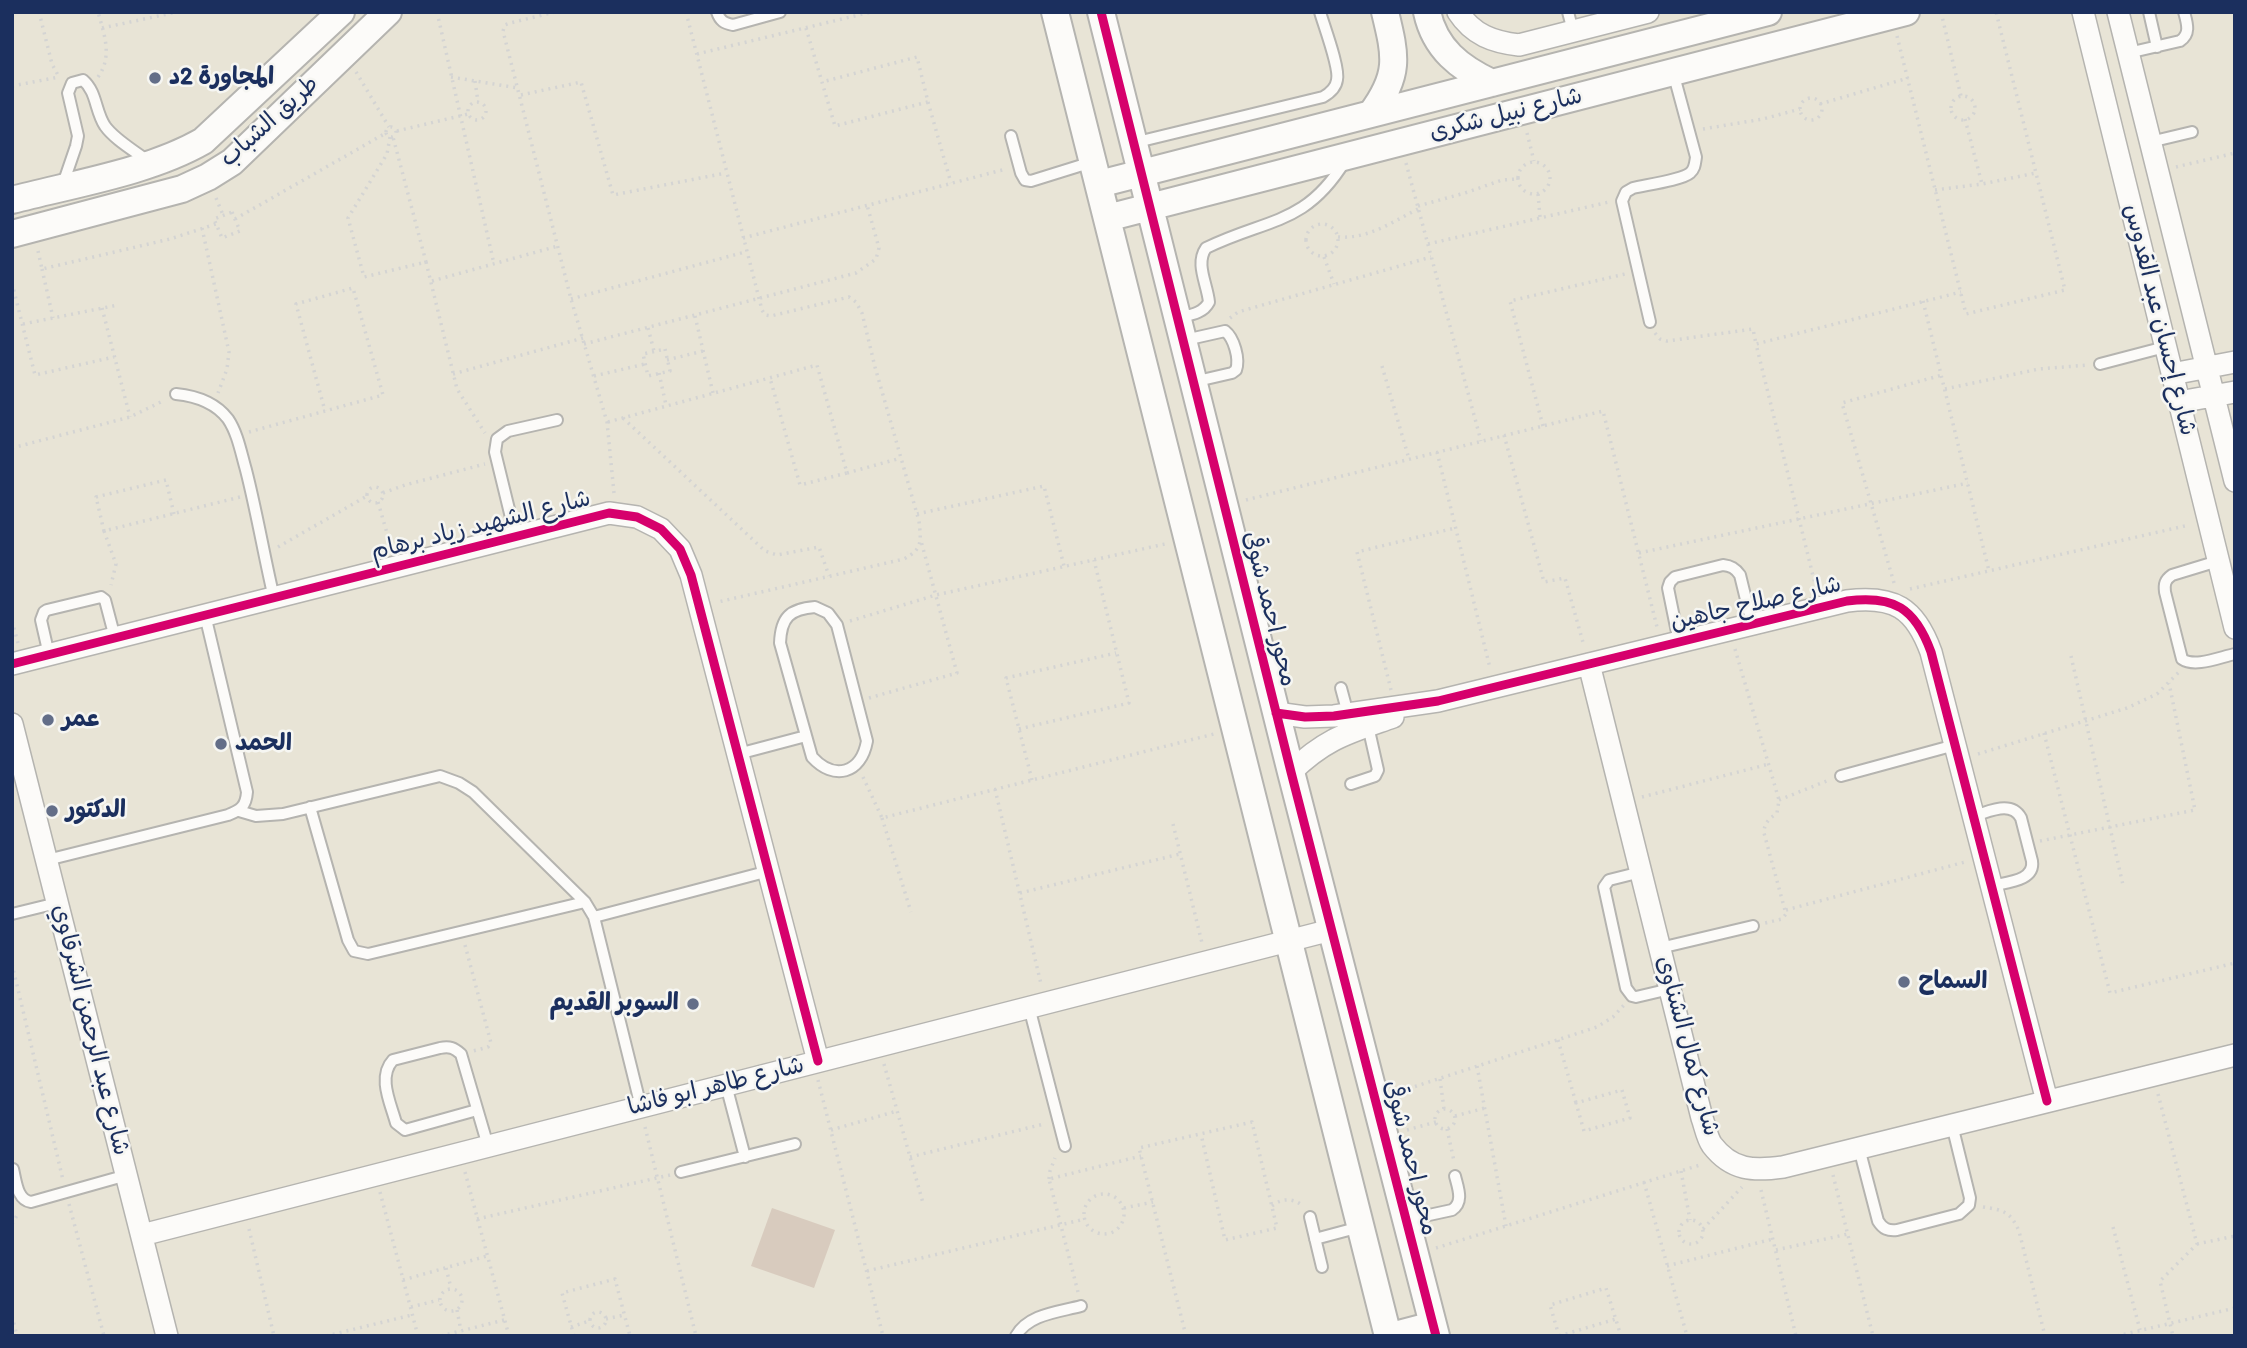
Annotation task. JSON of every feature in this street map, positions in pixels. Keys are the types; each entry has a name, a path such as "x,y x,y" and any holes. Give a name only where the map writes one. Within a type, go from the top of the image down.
{"street":[{"name":"طريق الشباب","path":"12,200 152,164 178,155 203,141 341,12"},
{"path":"351,12 354,45"},
{"name":"طريق الشباب","path":"23,231 181,189 208,177 232,162 388,12"},
{"path":"1055,12 1390,1336 1435,1330"},
{"name":"محور احمد شوقى","path":"1101,12 1223,505 1435,1330"},
{"path":"1371,114 1387,93 1394,68 1392,41 1385,12"},
{"path":"1458,12 1466,24 1481,36 1500,43 1519,45 1571,22 1648,12"},
{"name":"شارع نبيل شكرى","path":"1096,173 1141,173 1742,16 1768,12"},
{"name":"شارع إحسان عبد القدوس","path":"2083,12 2235,628"},
{"name":"شارع إحسان عبد القدوس","path":"2118,12 2235,481"},
{"name":"شارع نبيل شكرى","path":"1107,218 1899,14"},
{"path":"1392,41 1412,45 1420,43 1427,37 1429,21"},
{"path":"1429,21 1447,53 1468,72 1492,83"},
{"path":"1297,133 1307,166"},
{"path":"2172,374 2235,362"},
{"path":"2179,402 2235,392"},
{"name":"شارع الشهيد زياد برهام","path":"12,664 609,513 637,517 661,529 680,549 691,575 816,1062"},
{"name":"شارع صلاح جاهين","path":"1291,772 1313,751 1338,736 1438,701 1821,607 1869,598 1891,603 1910,614 1924,631 2047,1101"},
{"name":"شارع كمال الشناوى","path":"1589,664 1702,1118 1711,1144 1730,1163 1756,1171"},
{"name":"شارع صلاح جاهين","path":"1276,713 1305,717 1348,714 1438,701"},
{"name":"شارع عبد الرحمن الشرقاوي","path":"12,724 167,1336"},
{"name":"شارع طاهر ابو فاشا","path":"142,1235 1331,930"},
{"path":"1756,1171 1783,1167 2235,1055"}],"lane":[{"path":"717,12 719,19 733,25 780,12"},
{"path":"1133,143 1329,93 1338,76 1320,12"},
{"path":"2149,12 2157,47"},
{"path":"2129,53 2184,38 2188,29 2184,12"},
{"path":"1650,322 1622,201 1626,192 1633,188 1690,173 1695,166 1696,158 1673,72"},
{"path":"62,187 78,136 68,93 72,83 83,80 91,87 105,126 152,164"},
{"path":"2151,142 2192,132"},
{"path":"1011,136 1018,165 1025,180 1096,173"},
{"path":"1180,329 1206,308 1209,302 1200,264 1201,255 1206,248 1286,218 1311,202 1332,181 1348,155"},
{"path":"1180,329 1225,331 1231,338 1238,361 1236,370 1193,382"},
{"path":"2100,364 2165,347"},
{"path":"176,394 195,396 213,405 227,418 237,436 274,598"},
{"path":"516,538 494,446 497,439 508,431 557,420"},
{"path":"2218,561 2172,575 2166,579 2164,586 2182,659 2187,663 2235,654"},
{"path":"1671,644 1670,582 1675,577 1723,565 1730,566 1740,575 1752,624"},
{"path":"49,655 41,620 44,612 96,598 105,600 116,638"},
{"path":"814,607 828,613 836,625 867,741 864,754 857,764 846,771 832,771 820,766 812,757 780,643 780,628 788,615 800,608 814,607"},
{"path":"47,860 239,811 244,806 247,792 205,615"},
{"path":"1341,688 1348,714"},
{"path":"1351,784 1375,776 1378,770 1368,726"},
{"path":"738,754 806,736"},
{"path":"1841,776 1957,753"},
{"path":"239,811 266,816 440,776 473,792 585,902 594,918 640,1107"},
{"path":"310,807 348,940 354,951 368,954 585,902"},
{"path":"1973,816 2011,808 2018,812 2021,818 2028,844 2033,867 2030,874 1991,886"},
{"path":"594,918 769,871"},
{"path":"1640,872 1609,880 1604,887 1626,988 1636,997 1670,989"},
{"path":"12,914 57,903"},
{"path":"1660,948 1753,926"},
{"path":"1037,1005 1065,1146"},
{"path":"477,1110 405,1130 396,1123 385,1080 388,1066 393,1060 448,1046 456,1049 461,1054 488,1146"},
{"path":"726,1085 745,1157"},
{"path":"1859,1148 1878,1221 1882,1228 1897,1230 1959,1214 1969,1205 1970,1198 1952,1125"},
{"path":"681,1172 796,1144"},
{"path":"13,1169 21,1198 25,1202 127,1175"},
{"path":"1406,1220 1457,1207 1460,1201 1455,1176"},
{"path":"1310,1217 1322,1267"},
{"path":"1315,1239 1361,1227"},
{"path":"1016,1336 1029,1320 1081,1306"}],"path":[{"path":"40,12 52,64 68,93"},
{"path":"91,87 103,69 107,48 98,12"},
{"path":"102,28 177,12"},
{"path":"437,12 494,264"},
{"path":"555,12 505,26 503,31 571,299 607,422 614,494 609,513"},
{"path":"686,12 762,310 771,316 849,297 856,302 862,313 957,673 856,701"},
{"path":"696,54 871,12"},
{"path":"1941,12 1961,96"},
{"path":"1899,14 1908,78 1966,314 2065,290 1996,12"},
{"path":"806,28 835,126 928,102"},
{"path":"354,45 389,127 457,389 494,446"},
{"path":"822,82 916,57 951,183"},
{"path":"12,86 58,77"},
{"path":"452,77 518,88"},
{"path":"1820,104 1908,78"},
{"path":"235,219 397,131 460,115 468,114 475,120 484,117 485,108 478,102 475,81"},
{"path":"520,95 581,82 613,195 726,173"},
{"path":"1961,96 1974,103 1974,113 1965,120"},
{"path":"1961,96 1952,102 1952,112 1955,117 1965,120"},
{"path":"1808,98 1817,100 1820,104 1821,113 1814,119 1805,117 1800,109 1801,104 1808,98"},
{"path":"468,114 470,105 478,102"},
{"path":"1689,131 1726,126 1800,109"},
{"path":"1521,111 1534,161"},
{"path":"1965,120 1982,184"},
{"path":"389,127 394,127 397,131"},
{"path":"390,135 387,154 348,218 364,277 426,262"},
{"path":"1401,142 1481,441"},
{"path":"2158,171 2235,153"},
{"path":"1534,161 1545,166 1551,176 1548,187 1538,194 1522,189 1517,178 1524,164 1534,161"},
{"path":"742,239 1018,165"},
{"path":"1936,190 2036,173"},
{"path":"1338,237 1352,238 1370,234 1418,207 1495,182 1517,178"},
{"path":"1538,194 1540,217"},
{"path":"1428,244 1590,205 1622,201"},
{"path":"584,344 856,273 876,259 879,248 867,205"},
{"path":"232,212 235,219 240,231 222,238 214,219 232,212"},
{"path":"42,269 170,239 216,223"},
{"path":"1319,224 1326,224 1336,231 1338,237 1336,250 1325,257 1308,249 1308,231 1319,224"},
{"path":"201,228 229,352 227,369 213,405"},
{"path":"23,231 42,269 53,318"},
{"path":"431,282 558,246"},
{"path":"571,299 746,252"},
{"path":"1325,257 1334,284"},
{"path":"1225,331 1230,318 1238,312 1431,257"},
{"path":"1543,426 1510,301 1637,271"},
{"path":"12,283 15,305 23,324 36,375 114,357"},
{"path":"237,436 383,396 353,288 296,304 325,411"},
{"path":"1756,344 1961,292"},
{"path":"1923,301 1989,571"},
{"path":"23,324 118,305"},
{"path":"102,308 130,417"},
{"path":"695,316 713,394"},
{"path":"1650,322 1660,339 1667,341 1752,328 1821,607"},
{"path":"648,328 654,351"},
{"path":"453,374 583,338"},
{"path":"664,349 667,360 670,371 648,376 643,354 664,349"},
{"path":"667,360 703,351"},
{"path":"594,376 645,364"},
{"path":"1945,389 2039,369 2100,364"},
{"path":"607,422 817,365 847,472"},
{"path":"1382,366 1409,459"},
{"path":"659,373 666,406"},
{"path":"1869,598 1896,592 1842,403 1941,375"},
{"path":"769,379 800,485 901,458"},
{"path":"12,448 130,417 176,394"},
{"path":"1223,505 1603,411 1639,554 1671,644"},
{"path":"623,418 765,551 777,555 819,547 829,576"},
{"path":"1504,436 1544,582 1565,578 1589,664"},
{"path":"1437,452 1494,687"},
{"path":"383,493 497,461"},
{"path":"105,600 116,564 96,498 166,480 174,514"},
{"path":"1639,554 1968,483"},
{"path":"916,514 1044,486 1064,566"},
{"path":"264,555 367,496 374,487 378,487 383,493"},
{"path":"378,502 383,493"},
{"path":"104,531 252,494"},
{"path":"367,496 369,500 378,502"},
{"path":"378,502 396,568"},
{"path":"1910,589 2208,521"},
{"path":"1395,707 1357,551 1455,528"},
{"path":"836,625 936,594 1188,539"},
{"path":"699,606 904,559 915,553 921,541"},
{"path":"1019,729 1129,703 1094,560"},
{"path":"1730,630 1779,800 1777,813 1764,826 1786,914 1782,919 1753,926"},
{"path":"1032,780 1006,678 1116,653"},
{"path":"2071,656 2123,886"},
{"path":"1957,753 2044,733 2142,701 2157,694 2187,663"},
{"path":"2028,844 2195,810 2169,683"},
{"path":"882,818 1236,729"},
{"path":"2044,733 2110,993 2235,963"},
{"path":"857,764 882,818 911,912"},
{"path":"1623,802 1769,764"},
{"path":"1779,800 1841,776"},
{"path":"995,789 1020,894 1037,1005"},
{"path":"1172,824 1207,962"},
{"path":"1020,894 1180,854"},
{"path":"1786,910 1983,856"},
{"path":"461,932 491,1043 488,1047 461,1054"},
{"path":"12,964 66,1192 104,1336"},
{"path":"1375,1100 1597,1027 1613,1017 1632,996"},
{"path":"1558,1040 1576,1103 1584,1131 1630,1118 1622,1090 1576,1103"},
{"path":"879,1046 923,1203"},
{"path":"816,1062 883,1336"},
{"path":"1477,1066 1506,1226"},
{"path":"2153,1075 2197,1244"},
{"path":"1440,1079 1444,1109"},
{"path":"640,1107 696,1336"},
{"path":"1455,1116 1485,1108"},
{"path":"1444,1109 1455,1116"},
{"path":"1444,1109 1437,1114 1436,1122 1440,1128 1447,1129 1454,1124 1455,1116"},
{"path":"831,1130 897,1111"},
{"path":"910,1157 1058,1120"},
{"path":"1186,1336 1139,1148 1252,1122 1277,1228 1225,1240 1201,1134"},
{"path":"1384,1136 1436,1122"},
{"path":"1447,1129 1455,1176"},
{"path":"1065,1146 1052,1163 1049,1179 1081,1306"},
{"path":"460,1153 509,1336"},
{"path":"1049,1179 1141,1156"},
{"path":"1828,1156 1873,1336"},
{"path":"1415,1255 1725,1157"},
{"path":"1681,1171 1690,1220"},
{"path":"1703,1229 1690,1220 1685,1221 1678,1230 1679,1236 1686,1244 1697,1243 1703,1229 1756,1171"},
{"path":"1756,1171 1796,1336"},
{"path":"477,1219 681,1172"},
{"path":"375,1175 418,1336"},
{"path":"1644,1182 1686,1336"},
{"path":"1099,1194 1115,1196 1124,1208 1125,1217 1122,1224 1109,1233 1094,1231 1085,1219 1087,1203 1099,1194"},
{"path":"1272,1206 1284,1200 1291,1200 1303,1206 1310,1217"},
{"path":"1124,1208 1153,1202"},
{"path":"1969,1205 2002,1210 2014,1219 2045,1336"},
{"path":"244,1209 274,1336"},
{"path":"867,1271 1085,1219"},
{"path":"2113,1227 2140,1330"},
{"path":"1776,1250 1848,1234"},
{"path":"2173,1336 2160,1281 2197,1244 2235,1236"},
{"path":"1667,1266 1773,1240"},
{"path":"403,1280 487,1256"},
{"path":"446,1268 451,1288"},
{"path":"574,1336 562,1293 615,1279 629,1336"},
{"path":"1616,1319 1559,1336 1550,1305 1606,1288 1616,1319 1621,1336"},
{"path":"411,1307 439,1300 445,1290 457,1290 463,1300 457,1310 461,1331"},
{"path":"439,1300 445,1310 457,1310"},
{"path":"2116,1336 2235,1308"},
{"path":"606,1319 602,1313 595,1311 589,1321 593,1327 600,1328 606,1319 624,1315"},
{"path":"326,1336 412,1315"},
{"path":"12,1316 17,1336"},
{"path":"441,1336 504,1320"},
{"path":"571,1327 589,1321"}],"building":[{"path":"772,1208 835,1230 814,1288 751,1266"}],"cycle path":[{"path":"1101,12 1291,772 1436,1336"},
{"path":"12,664 609,513 637,517 661,529 680,549 691,575 818,1061"},
{"path":"1276,713 1305,717 1334,716 1438,701 1847,601 1878,600 1901,608 1918,625 1931,652 2047,1101"}],"place":[{"name":"المجاورة 2د","path":"155,78"},
{"name":"عمر","path":"48,720"},
{"name":"الحمد","path":"221,744"},
{"name":"الدكتور","path":"52,811"},
{"name":"السماح","path":"1904,982"},
{"name":"السوبر القديم","path":"693,1004"}]}
